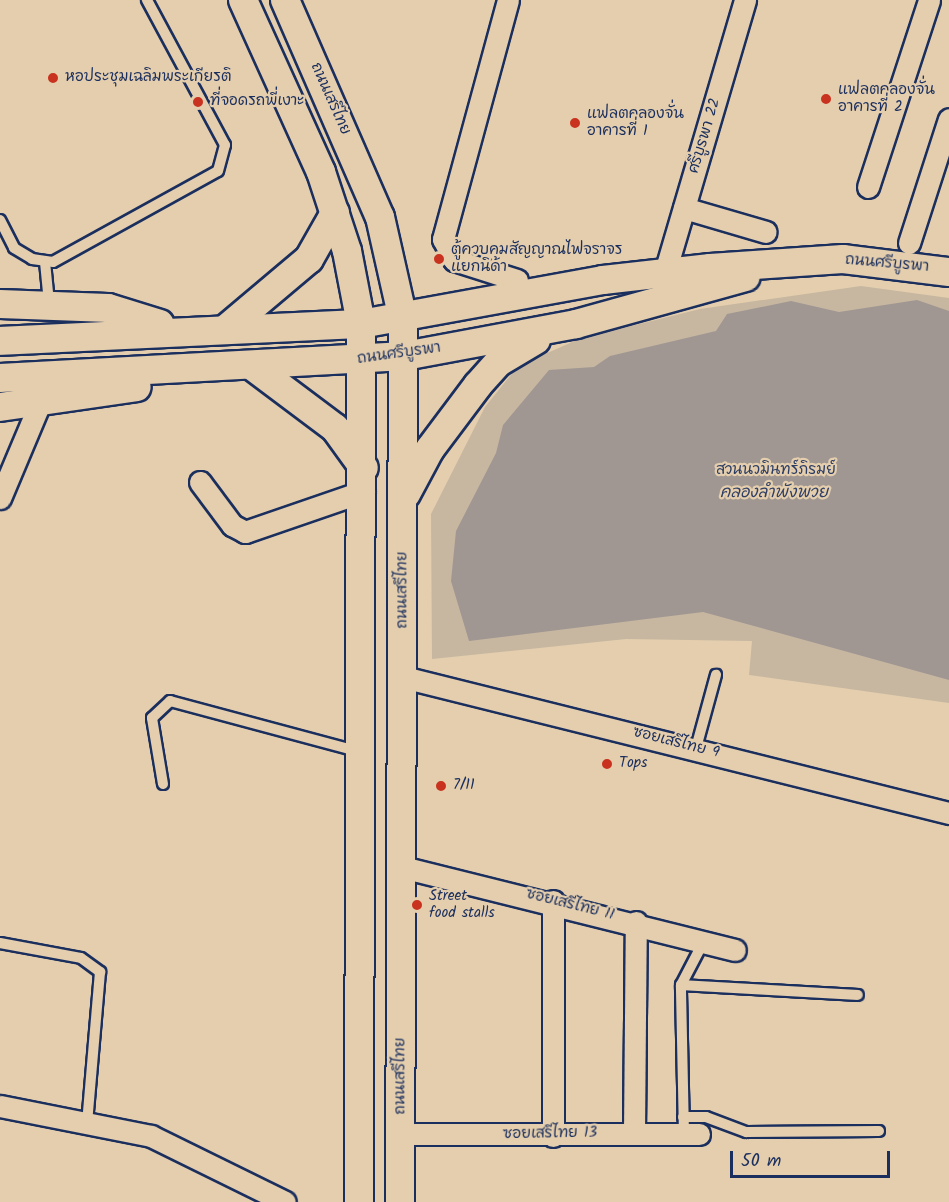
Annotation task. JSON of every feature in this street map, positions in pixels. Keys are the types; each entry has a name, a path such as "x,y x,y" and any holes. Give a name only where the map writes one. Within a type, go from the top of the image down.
{"main road":[{"path":"243,0 336,213 361,324 364,480 359,1202"},
{"name":"ถนนเสรีไทย","path":"285,0 365,178 394,267 403,319 405,356 400,1202"},
{"path":"227,328 309,259 336,213"},
{"name":"ถนนศรีบูรพา","path":"0,341 176,329 361,324 403,319 665,272 870,260 948,268"},
{"name":"ถนนศรีบูรพา","path":"0,378 405,356 576,324 788,264"},
{"path":"0,304 49,303 108,308 176,329"},
{"path":"404,498 430,449 499,362 522,345 576,324"},
{"path":"251,365 335,428 364,480"},
{"path":"0,407 39,405 141,386 170,370"}],"street":[{"path":"508,0 443,239 454,260 517,280"},
{"name":"ศรีบูรพา 22","path":"665,272 746,0"},
{"path":"868,186 928,0"},
{"path":"909,243 949,119"},
{"path":"684,208 766,232"},
{"path":"0,498 39,405"},
{"path":"200,482 232,525 245,532 364,480"},
{"name":"ซอยเสรีไทย 9","path":"403,677 696,748 949,813"},
{"name":"ซอยเสรีไทย 11","path":"402,867 553,901 735,950"},
{"path":"553,901 553,1136"},
{"path":"634,1133 636,922"},
{"path":"0,1106 87,1123 184,1148 285,1202"},
{"name":"ซอยเสรีไทย 13","path":"400,1134 553,1136 689,1128"}],"lane":[{"path":"45,262 213,178 223,163 225,145 147,0"},
{"path":"0,220 14,248 45,262"},
{"path":"45,262 49,303"},
{"path":"696,748 716,675"},
{"path":"163,784 152,718 170,701 363,752"},
{"path":"704,941 681,985 689,1128 706,1117 746,1131 879,1131"},
{"path":"0,944 81,958 100,972 87,1123"},
{"path":"681,985 858,995"}],"green space":[{"name":"สวนนวมินทร์ภิรมย์","path":"861,286 949,298 949,703 749,675 752,641 626,639 432,659 431,514 485,407 518,366 579,339 700,309"}],"water":[{"name":"สวนนวมินทร์ภิรมย์","path":"917,300 949,311 949,680 703,612 469,641 451,581 456,531 496,453 503,425 549,370 594,367 610,356 716,331 727,314 791,301 839,312"}],"place":[{"name":"หอประชุมเฉลิมพระเกียรติ","path":"53,78"},
{"name":"แฟลตคลองจั่น อาคารที่ 2","path":"826,99"},
{"name":"ที่จอดรถพี่เงาะ","path":"198,102"},
{"name":"แฟลตคลองจั่น อาคารที่ 1","path":"575,123"},
{"name":"ตู้ควบคุมสัญญาณไฟจราจร แยกนิด้า","path":"439,259"},
{"name":"Tops","path":"607,764"},
{"name":"7/11","path":"441,786"},
{"name":"Street food stalls","path":"417,905"}],"water label":[{"name":"คลองลำพังพวย","path":"774,493"}]}
